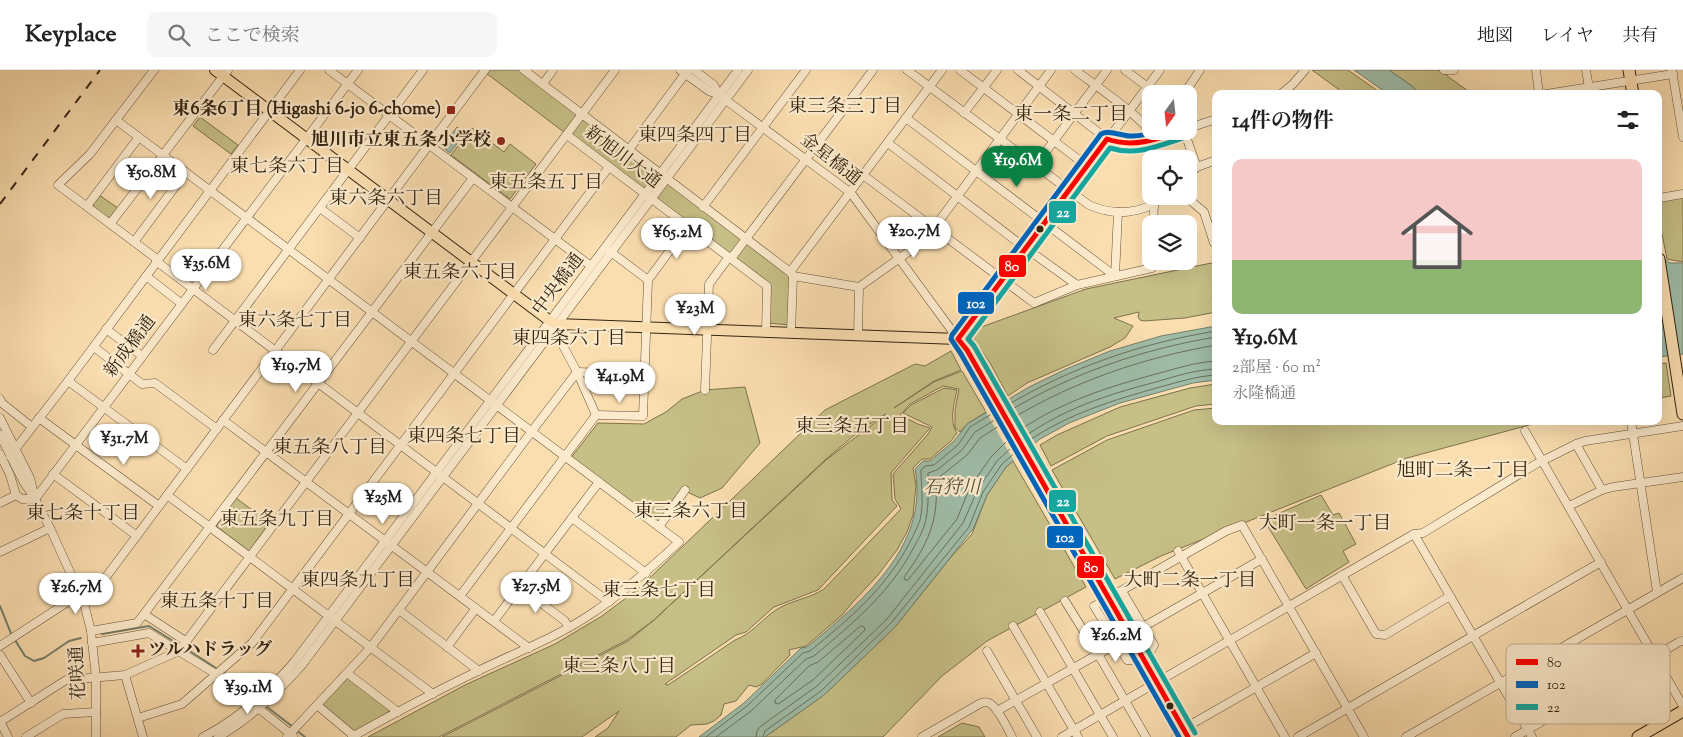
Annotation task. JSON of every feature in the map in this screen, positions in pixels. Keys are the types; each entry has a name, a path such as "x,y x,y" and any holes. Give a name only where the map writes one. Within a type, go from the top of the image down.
{"highway":[{"path":"1630,76 1632,90"},
{"path":"1662,279 1683,414"},
{"path":"1670,719 1683,711"},
{"path":"1638,737 1660,724"}],"main road":[{"path":"222,72 269,111 554,324 958,339 967,350 1143,658 1183,734"}],"street":[{"path":"154,70 90,154 58,185 609,602"},
{"path":"35,499 22,499 16,495 3,458 16,449 300,70"},
{"path":"329,70 591,266"},
{"name":"新成橋通","path":"35,499 358,70"},
{"path":"213,350 423,70"},
{"name":"新旭川大通","path":"524,70 791,274"},
{"path":"542,84 553,70"},
{"path":"8,737 0,721 66,680 125,675 183,646 615,70"},
{"name":"金星橋通","path":"694,70 714,85 723,97 851,193 958,339"},
{"name":"中央橋通","path":"723,97 738,70"},
{"name":"中央橋通","path":"206,736 255,706 291,677 332,619 648,196 723,97 748,70"},
{"path":"703,207 806,70"},
{"path":"705,390 709,284 729,258 733,256 873,70"},
{"path":"907,70 1068,191 1097,209 1118,212 1137,211 1154,205 1153,215"},
{"path":"791,333 791,274 942,70"},
{"path":"960,70 1087,166"},
{"path":"964,113 997,70"},
{"path":"1018,70 1107,139 1118,144 1127,145 1154,141"},
{"path":"791,274 859,287 925,240 1051,70"},
{"path":"1075,70 1149,130 1154,141 1154,150"},
{"path":"1035,166 1106,70"},
{"path":"1125,70 1147,85"},
{"path":"1149,85 1160,70"},
{"path":"1190,85 1200,70"},
{"path":"1286,90 1305,70"},
{"path":"1444,70 1454,70"},
{"path":"1536,70 1538,90"},
{"path":"1586,70 1589,90"},
{"path":"0,646 106,577 484,71"},
{"path":"628,151 685,71"},
{"name":"金星橋通","path":"685,71 709,92 723,97"},
{"path":"110,224 222,72"},
{"path":"1592,90 1630,76 1672,72 1683,136"},
{"path":"958,339 1142,94"},
{"path":"906,118 1115,276"},
{"path":"116,120 248,217 679,542 646,572 590,616 353,736 317,705"},
{"path":"1198,125 1212,120"},
{"name":"新旭川大通","path":"566,135 767,286 766,332"},
{"path":"87,206 140,137"},
{"path":"888,143 1026,248 1077,284"},
{"path":"1197,167 1212,161"},
{"path":"138,718 182,704 252,643 609,167"},
{"path":"134,242 186,172"},
{"path":"863,175 1034,303 1077,284 1143,270"},
{"path":"91,631 137,623 473,178"},
{"path":"1662,198 1683,194"},
{"path":"1196,205 1204,212 1212,237"},
{"path":"320,208 360,238"},
{"path":"1115,276 1118,212"},
{"path":"596,415 643,416 648,280 688,226"},
{"path":"608,250 648,280"},
{"name":"中央橋通","path":"554,324 591,266 608,250"},
{"path":"146,276 182,304"},
{"path":"858,335 859,287"},
{"path":"554,324 596,415"},
{"path":"106,329 142,356"},
{"path":"94,346 142,384 155,383 217,430"},
{"path":"577,372 645,374"},
{"path":"144,614 183,646 220,672 255,706 293,733 371,647 577,372"},
{"path":"68,381 187,469"},
{"path":"0,399 2,403 32,427"},
{"path":"460,596 596,415"},
{"name":"花咲通","path":"0,418 30,478 35,499"},
{"path":"39,418 159,506"},
{"path":"224,420 529,648"},
{"path":"1631,425 1657,592"},
{"path":"1062,737 1076,733 1100,715 1229,640 1414,534 1423,533 1529,468 1576,444 1683,426"},
{"path":"1525,431 1648,644"},
{"name":"花咲通","path":"0,435 3,458 35,499 81,593 91,631 96,678 96,737"},
{"path":"1576,444 1602,490"},
{"path":"53,474 136,536"},
{"path":"1569,506 1602,490 1683,476"},
{"path":"494,622 599,482"},
{"path":"659,526 685,490"},
{"path":"0,502 16,495"},
{"path":"167,495 433,694"},
{"path":"572,518 646,572"},
{"path":"1096,605 1094,606 1127,660 1143,658 1151,651 1154,645 1121,591 1180,554 1242,525 1364,737"},
{"path":"0,552 50,528"},
{"path":"1414,534 1506,689"},
{"path":"1180,554 1285,737"},
{"path":"1143,627 1262,559"},
{"path":"1298,737 1601,562"},
{"path":"1342,575 1376,634 1380,636 1385,635 1450,596"},
{"path":"1568,644 1683,578"},
{"path":"520,587 565,621 568,627"},
{"path":"1065,601 1146,737"},
{"path":"447,647 476,608"},
{"path":"399,610 479,671"},
{"path":"1040,612 1113,737"},
{"path":"1013,626 1076,733"},
{"path":"92,643 149,633 183,646"},
{"path":"1670,647 1683,642"},
{"path":"997,711 1118,643"},
{"path":"987,651 1037,737"},
{"path":"1183,734 1256,687 1316,653"},
{"path":"0,655 31,702"},
{"path":"347,673 398,712"},
{"path":"125,675 143,737"},
{"path":"1406,737 1506,680"},
{"path":"1670,683 1683,706"},
{"path":"922,737 981,703 987,702 997,711 1012,737"},
{"name":"中央橋通","path":"218,737 241,722 255,706"},
{"path":"26,737 63,714 96,712"},
{"path":"1515,737 1530,733 1545,724"}],"shaded area":[{"path":"482,70 524,70 793,276 790,325 767,323 767,286"},
{"path":"1312,70 1348,70 1376,90 1340,90"},
{"path":"1389,70 1445,70 1446,75 1467,90 1416,90"},
{"path":"200,117 238,145 231,154 193,126"},
{"path":"472,128 504,152 510,144 536,164 510,199 451,155"},
{"path":"99,195 118,208 111,217 107,218 94,208 93,204"},
{"path":"1683,196 1683,262 1667,259 1662,234 1662,200"},
{"path":"1212,263 1212,313 1185,318 1144,321 1138,317 1139,312 1114,318 1133,326 1125,338 1110,347 1027,383 1008,396 990,363 973,338 976,329 1086,289 1177,270 1197,270 1197,266"},
{"path":"951,351 961,370 934,381 894,408 934,382 962,371 986,412 967,424 960,432 955,428 955,410 959,389 943,386 910,404 900,415 930,428 891,473 892,500 897,506 818,590 774,607 746,632 736,635 665,684 668,685 747,634 776,610 824,589 901,509 895,499 893,474 932,427 903,413 911,405 944,388 957,390 953,423 955,429 957,433 951,441 930,459 922,459 913,468 916,486 913,515 907,532 897,550 878,575 842,615 806,646 789,650 790,655 762,684 756,687 749,685 736,701 724,704 721,715 714,721 707,724 691,725 676,737 595,737 608,728 619,711 582,737 442,737 628,641 654,620 627,640 439,737 368,737 465,685 555,644 602,616 638,589 825,410 915,364 925,366","holes":["886,414 826,460 654,620 825,460 863,428"]},
{"path":"1666,363 1671,396 1662,398 1662,364"},
{"path":"1212,385 1212,404 1196,406 1107,436 1051,466 1040,445 1057,435 1120,407 1190,388"},
{"path":"745,387 760,443 722,488 700,498 685,491 659,527 570,459 598,423 644,424 666,412 682,399 705,390"},
{"path":"1212,408 1212,425 1529,425 1407,458 1161,556 1115,579 1052,470 1107,440 1194,410"},
{"path":"1013,461 1086,587 987,641 942,676 883,737 765,737 824,695 895,627 951,557 972,534 987,495 1006,467"},
{"path":"1321,495 1333,515 1339,513 1356,544 1343,551 1349,562 1306,589 1264,520"},
{"path":"236,498 270,523 249,551 216,526"},
{"path":"348,678 390,708 387,715 354,732 321,705"},
{"path":"962,723 979,727 985,737 938,737"}],"water":[{"path":"1354,70 1389,70 1416,90 1382,90"},
{"path":"457,127 465,133 450,153 442,147"},
{"path":"1662,257 1670,263 1683,263 1683,354 1662,357"},
{"name":"石狩川","path":"1212,327 1212,381 1193,383 1120,403 1069,423 1040,439 1006,467 987,495 973,529 895,627 824,695 765,737 699,737 744,703 801,648 807,647 848,612 886,571 901,548 912,524 917,497 915,469 923,461 930,461 954,441 967,424 1029,387 1110,351 1161,336"}],"pier":[{"path":"1008,396 1036,445 1015,463 985,410"}],"waterway":[{"path":"0,606 12,636"},
{"path":"102,634 149,626 181,646"},
{"path":"15,640 25,656 34,661 44,658 69,641 81,638"},
{"path":"185,648 219,670"},
{"path":"223,672 251,694"},
{"path":"267,707 293,727"},
{"path":"296,730 305,737"}],"tunnel":[{"path":"1096,605 1119,592"}],"railway":[{"path":"0,204 100,70"}],"transit line":[{"name":"102","path":"1142,135 1129,136 1108,132 1101,134 952,335 951,339 1179,737"},
{"name":"80","path":"1153,140 1126,143 1107,139 958,339 967,350 1188,737"},
{"name":"22","path":"1177,140 1156,147 1138,150 1129,151 1110,148 968,339 974,346 1195,733"}],"place":[{"name":"東6条6丁目 (Higashi 6-jo 6-chome)","path":"451,110"},
{"name":"旭川市立東五条小学校","path":"501,141"},
{"name":"ツルハドラッグ","path":"138,651"}],"district":[{"name":"東三条三丁目","path":"845,107"},
{"name":"東一条二丁目","path":"1071,115"},
{"name":"東四条四丁目","path":"695,136"},
{"name":"東七条六丁目","path":"287,167"},
{"name":"東五条五丁目","path":"546,183"},
{"name":"東六条六丁目","path":"386,199"},
{"name":"東五条六丁目","path":"460,273"},
{"name":"東六条七丁目","path":"295,321"},
{"name":"東四条六丁目","path":"569,339"},
{"name":"東三条五丁目","path":"852,427"},
{"name":"東四条七丁目","path":"464,437"},
{"name":"東五条八丁目","path":"330,448"},
{"name":"旭町二条一丁目","path":"1463,471"},
{"name":"東三条六丁目","path":"691,512"},
{"name":"東七条十丁目","path":"83,514"},
{"name":"東五条九丁目","path":"277,520"},
{"name":"大町一条一丁目","path":"1325,524"},
{"name":"東四条九丁目","path":"358,581"},
{"name":"大町二条一丁目","path":"1190,581"},
{"name":"東三条七丁目","path":"659,591"},
{"name":"東五条十丁目","path":"217,602"},
{"name":"東三条八丁目","path":"619,667"}]}
